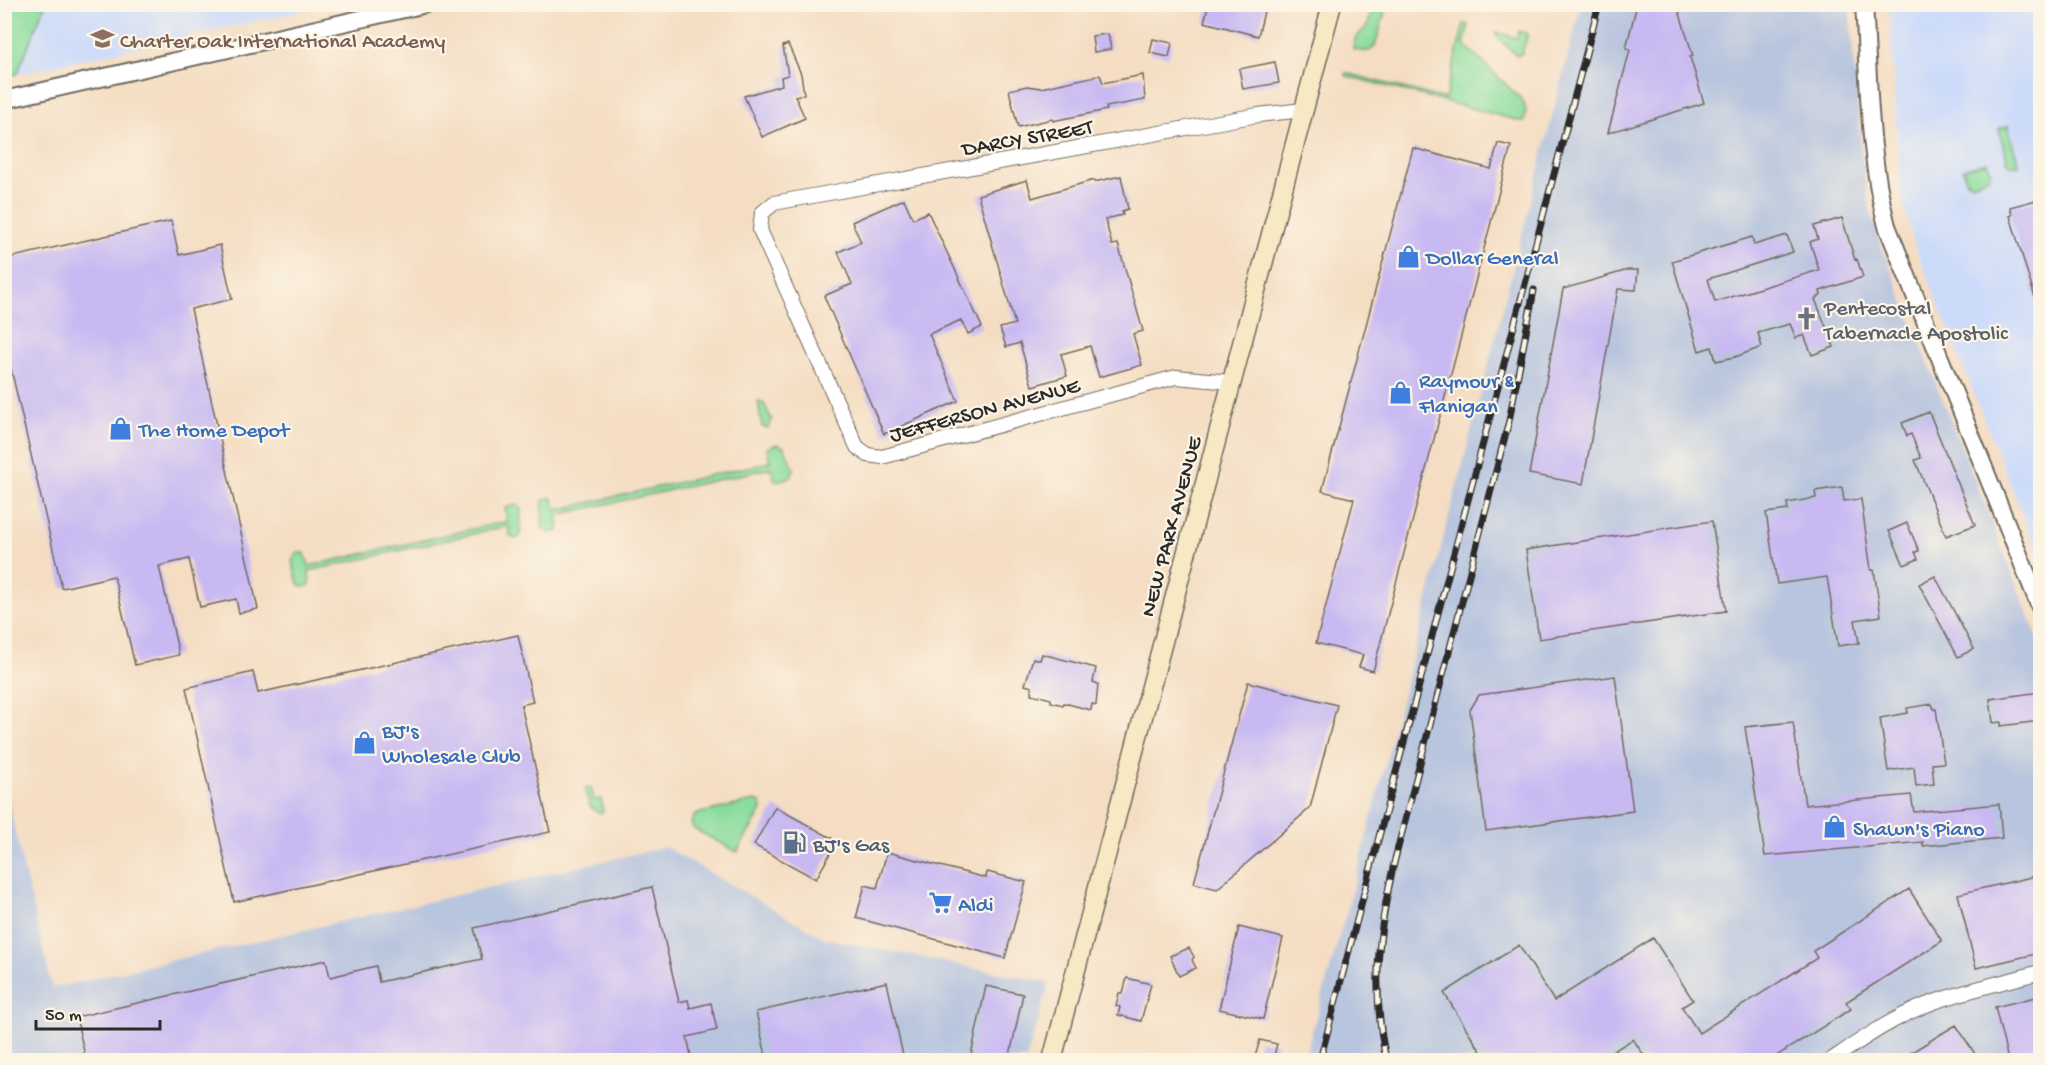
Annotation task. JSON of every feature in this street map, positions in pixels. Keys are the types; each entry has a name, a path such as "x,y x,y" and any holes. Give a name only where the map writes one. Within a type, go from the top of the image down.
{"main road":[{"name":"NEW PARK AVENUE","path":"1052,1060 1332,4"}],"street":[{"path":"4,100 426,4"},
{"path":"1864,4 1873,152 1876,180 1887,226 2040,607"},
{"name":"DARCY STREET","path":"762,213 774,203 1258,115 1304,110"},
{"name":"JEFFERSON AVENUE","path":"762,213 760,230 857,447 868,455 882,457 1176,377 1232,382"},
{"path":"1831,1060 1886,1024 1925,1006 2040,972"}],"shaded area":[{"name":"Charter Oak International Academy","path":"45,4 328,4 328,5 17,74"},
{"path":"1581,5 1849,5 1862,159 1873,220 2040,644 2040,1060 1304,1060 1354,885"},
{"path":"1889,5 2040,5 2040,558 1916,249 1901,197"},
{"path":"4,784 52,988 665,847 824,938 1049,983 1026,1060 5,1060"}],"green space":[{"path":"4,5 45,5 17,74 5,77"},
{"path":"1373,5 1387,5 1375,46 1368,51 1353,49 1355,39 1368,25"},
{"path":"1464,24 1469,25 1464,44 1466,49 1469,49 1523,101 1526,112 1524,122 1346,76 1346,73 1445,99"},
{"path":"1519,31 1528,34 1522,53 1517,56 1498,38 1495,32 1517,38"},
{"path":"2008,126 2019,165 2008,163 1999,130"},
{"path":"1987,162 1991,172 1987,178 1973,184 1966,181 1963,169"},
{"path":"758,401 764,404 772,420 768,428 762,427"},
{"path":"777,444 784,447 794,469 791,477 775,481 771,468 557,515 558,531 549,533 542,527 543,500 552,497 556,510 770,462 767,448"},
{"path":"516,505 521,509 520,536 517,539 511,537 508,526 309,571 310,585 304,587 298,584 292,561 297,554 302,552 309,566 507,521 505,508"},
{"path":"587,787 591,787 594,800 601,799 603,812 598,813 590,806 585,791"},
{"path":"754,801 761,803 762,810 737,852 694,829 691,824 694,816 701,813"}],"building":[{"path":"1209,4 1266,4 1258,36 1204,22"},
{"path":"1637,4 1677,4 1704,103 1608,133 1630,50 1626,48"},
{"path":"1108,34 1111,49 1094,52 1092,36"},
{"path":"1153,39 1172,43 1169,57 1150,53"},
{"path":"788,44 801,74 804,94 795,96 805,118 762,137 744,96 782,85 781,77 788,75 783,46"},
{"path":"1275,62 1279,83 1243,89 1239,69"},
{"path":"1100,75 1103,83 1143,75 1145,100 1106,107 1107,110 1018,127 1009,90 1027,86 1041,88"},
{"path":"1498,143 1511,146 1373,671 1359,667 1363,655 1316,643 1354,499 1322,491 1413,148 1491,169"},
{"path":"1121,176 1128,209 1122,211 1123,215 1105,219 1112,245 1118,244 1143,331 1133,334 1142,365 1099,377 1090,346 1061,354 1067,376 1032,386 1020,343 1006,347 1000,328 1015,324 978,195 1027,180 1032,198 1094,180 1094,182"},
{"path":"904,199 913,219 928,212 982,327 968,334 961,320 929,334 958,401 884,434 824,296 852,284 838,252 861,242 852,222"},
{"path":"2040,199 2040,303 2037,304 2010,216 2012,215 2010,207"},
{"path":"1842,218 1855,260 1857,259 1863,277 1820,291 1821,295 1815,299 1834,347 1812,355 1804,335 1796,338 1790,324 1758,333 1762,347 1735,357 1716,361 1712,347 1699,351 1672,261 1752,237 1754,245 1787,235 1793,252 1708,279 1715,302 1819,270 1810,242 1818,239 1814,226"},
{"name":"The Home Depot","path":"171,221 179,255 220,245 232,299 191,309 258,609 239,613 236,599 200,607 189,559 159,566 179,655 135,665 114,576 62,588 4,339 4,259"},
{"path":"1628,270 1638,270 1636,290 1618,289 1583,484 1529,474 1563,289"},
{"path":"1929,412 1975,525 1946,536 1915,460 1921,458 1911,434 1907,436 1902,423"},
{"path":"1842,487 1844,501 1861,499 1871,570 1874,570 1881,616 1855,620 1859,643 1838,646 1827,577 1777,584 1766,513 1788,510 1787,503 1816,498 1815,491"},
{"path":"1712,521 1726,611 1539,639 1526,550"},
{"path":"1907,523 1919,551 1915,552 1918,559 1904,565 1889,531"},
{"path":"1935,576 1974,649 1958,657 1919,584"},
{"name":"BJ's Wholesale Club","path":"518,635 533,702 521,705 550,832 234,902 186,688 253,672 258,693"},
{"path":"1042,654 1096,668 1093,682 1098,684 1096,705 1092,704 1091,710 1051,702 1051,699 1031,694 1032,687 1025,685 1033,658 1040,660"},
{"path":"1615,676 1633,811 1486,831 1470,710 1479,695"},
{"path":"1248,682 1337,705 1310,808 1217,889 1194,883"},
{"path":"2040,692 2040,721 2001,726 2001,722 1993,723 1990,699"},
{"path":"1932,704 1936,709 1944,763 1932,764 1934,784 1916,786 1914,767 1888,771 1880,718 1908,713 1907,708"},
{"path":"1793,722 1805,805 1911,795 1914,812 1999,804 2002,838 1923,846 1923,842 1765,856 1745,727"},
{"name":"BJ's Gas","path":"775,807 837,841 816,879 754,845"},
{"name":"Aldi","path":"887,852 986,878 987,872 1026,882 1005,958 856,918 865,885 877,888"},
{"path":"2040,875 2040,953 1976,968 1958,894"},
{"path":"652,887 679,1002 688,1000 690,1008 711,1003 717,1030 687,1037 692,1060 86,1060 76,1017 326,960 330,977 376,966 379,982 482,959 474,928"},
{"path":"1909,889 1942,941 1846,1002 1851,1009 1770,1060 1647,1060 1633,1039 1599,1060 1486,1060 1444,993 1519,945 1554,1001 1653,938 1693,1000 1682,1007 1699,1033 1817,958 1813,951"},
{"path":"1239,927 1283,938 1263,1019 1219,1009"},
{"path":"1189,948 1196,968 1179,976 1170,956"},
{"path":"1127,978 1151,984 1141,1021 1118,1015 1120,1007 1116,1006 1119,993 1123,993"},
{"path":"887,982 904,1060 767,1060 756,1012"},
{"path":"986,986 1023,994 1009,1060 970,1060"},
{"path":"2040,996 2040,1060 2008,1060 1995,1007"},
{"path":"1956,1025 1979,1060 1899,1060 1941,1034"},
{"path":"1260,1040 1277,1044 1273,1060 1254,1060"}],"railway":[{"path":"1320,1060 1599,4"},
{"path":"1386,1060 1381,1033 1378,983 1378,959 1384,911 1395,859 1509,421 1534,290"}],"place":[{"name":"Charter Oak International Academy","path":"102,39"},
{"name":"Dollar General","path":"1408,256"},
{"name":"Pentecostal Tabernacle Apostolic","path":"1806,319"},
{"name":"Raymour & Flanigan","path":"1401,392"},
{"name":"The Home Depot","path":"121,428"},
{"name":"BJ's Wholesale Club","path":"364,742"},
{"name":"Shawn's Piano","path":"1835,827"},
{"name":"BJ's Gas","path":"795,843"},
{"name":"Aldi","path":"940,903"}]}
